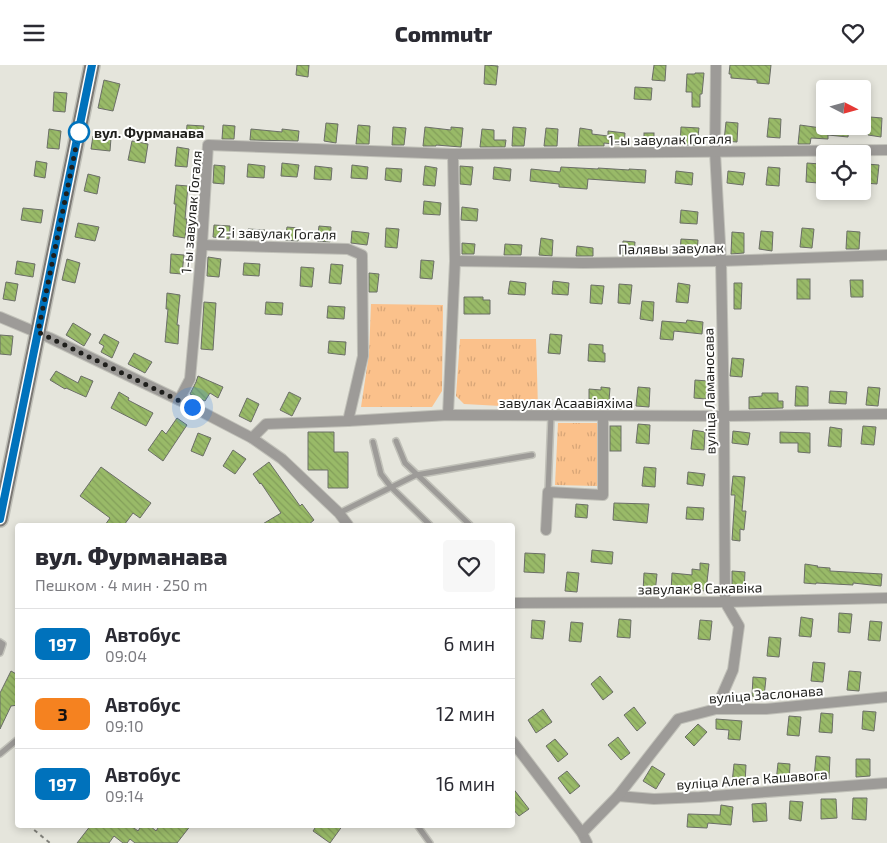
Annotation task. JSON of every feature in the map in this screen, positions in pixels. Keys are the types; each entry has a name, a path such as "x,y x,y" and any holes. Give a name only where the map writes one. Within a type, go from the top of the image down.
{"main road":[{"path":"0,519 92,65"}],"street":[{"name":"вуліца Ламаносава","path":"716,65 715,152 721,261 725,602 739,626 733,671 716,709"},
{"name":"1-ы завулак Гогаля","path":"179,400 190,379 202,245 208,145 453,154 887,150"},
{"path":"448,415 455,261 453,154"},
{"name":"2-і завулак Гогаля","path":"202,245 348,249 362,255 363,356 348,421"},
{"name":"Палявы завулак","path":"455,261 583,263 721,261 887,255"},
{"path":"0,317 38,332 179,400 252,438 282,459 339,513 346,523"},
{"name":"завулак Асаавіяхіма","path":"252,438 266,423 348,421 448,415 724,416 887,414"},
{"path":"546,530 548,491 603,495 603,415"},
{"name":"завулак 8 Сакавіка","path":"515,603 725,602 887,598"},
{"name":"вуліца Заслонава","path":"582,833 618,796 678,719 716,709 766,709 887,697"},
{"path":"515,745 582,833 587,843"},
{"name":"вуліца Алега Кашавога","path":"618,796 654,799 700,797 887,783"}],"lane":[{"path":"548,491 551,415"},
{"path":"396,441 404,463 468,523"},
{"path":"373,442 381,474 391,487 428,523"},
{"path":"339,513 416,475 532,455"},
{"path":"0,642 3,644 0,653"},
{"path":"0,754 15,742"},
{"path":"419,828 430,843"}],"path":[{"path":"32,828 50,843"}],"green space":[{"path":"371,304 443,305 442,391 432,407 361,407 369,354"},
{"path":"460,339 536,339 538,408 464,404 456,396"},
{"path":"558,423 598,423 597,486 555,485"}],"building":[{"path":"297,65 309,65 308,77 296,75"},
{"path":"485,65 498,66 496,85 484,84"},
{"path":"654,65 666,65 665,81 652,80"},
{"path":"730,65 771,65 769,84 757,83 757,80 731,78 731,74 729,74"},
{"path":"704,73 702,94 700,94 700,107 692,107 692,92 686,92 687,74"},
{"path":"104,80 120,84 113,111 98,108"},
{"path":"635,87 652,88 651,100 634,99"},
{"path":"54,92 67,93 65,112 53,111"},
{"path":"871,117 882,118 881,137 868,135 871,135"},
{"path":"769,118 781,119 780,138 767,137"},
{"path":"726,122 738,123 737,142 724,141"},
{"path":"326,123 338,124 336,143 324,141"},
{"path":"187,125 204,126 202,138 186,137"},
{"path":"223,125 235,126 234,139 222,139"},
{"path":"358,125 370,126 369,144 356,144"},
{"path":"800,125 816,127 816,135 828,135 828,139 811,138 810,144 798,144"},
{"path":"393,127 406,128 404,145 392,145"},
{"path":"425,127 451,130 451,127 463,128 461,147 423,146"},
{"path":"513,127 526,128 524,146 512,146"},
{"path":"681,127 699,128 697,145 680,145"},
{"path":"546,128 558,129 557,146 544,146"},
{"path":"580,128 592,130 592,134 608,136 608,131 625,133 624,145 604,143 604,146 578,146"},
{"path":"49,129 61,131 59,149 47,148"},
{"path":"251,129 282,132 282,129 299,131 298,141 250,140"},
{"path":"482,129 494,130 494,140 506,140 505,147 480,147"},
{"path":"644,133 654,133 654,145 644,145"},
{"path":"828,135 848,135 848,137"},
{"path":"93,136 111,138 110,151 91,149"},
{"path":"132,141 148,144 145,163 128,160"},
{"path":"177,147 189,149 187,167 175,166"},
{"path":"36,161 47,163 45,178 34,176"},
{"path":"282,163 299,165 297,177 281,176"},
{"path":"807,163 816,164 816,183 806,182"},
{"path":"248,164 265,166 264,178 247,177"},
{"path":"871,164 879,165 877,184 871,184"},
{"path":"214,165 225,166 224,184 213,183"},
{"path":"352,165 368,167 367,179 351,178"},
{"path":"315,166 332,168 331,180 314,179"},
{"path":"425,166 437,168 435,186 423,185"},
{"path":"460,166 473,167 471,185 460,184"},
{"path":"494,167 511,169 510,181 493,179"},
{"path":"561,167 646,170 645,183 588,179 587,189 559,187 559,184 530,181 531,169 560,172"},
{"path":"768,167 780,168 779,186 766,185"},
{"path":"386,168 402,169 401,182 385,180"},
{"path":"676,171 693,173 692,185 675,183"},
{"path":"728,171 745,173 743,185 727,183"},
{"path":"88,174 100,177 97,194 84,191"},
{"path":"176,185 188,186 185,238 173,236"},
{"path":"424,201 441,203 440,215 423,214"},
{"path":"462,207 478,209 477,221 461,220"},
{"path":"23,208 43,210 41,223 21,220"},
{"path":"681,210 698,212 697,224 680,223"},
{"path":"78,223 99,227 95,241 75,237"},
{"path":"214,225 230,226 229,239 213,237"},
{"path":"319,226 331,227 330,242 317,241"},
{"path":"287,227 299,228 298,241 285,240"},
{"path":"386,228 399,229 397,248 385,247"},
{"path":"802,228 814,229 812,248 800,247"},
{"path":"248,229 265,230 264,240 247,239"},
{"path":"352,231 369,233 367,245 351,243"},
{"path":"761,231 773,232 772,251 759,249"},
{"path":"847,231 860,232 859,249 846,249"},
{"path":"732,232 744,233 744,253 731,254"},
{"path":"541,238 553,240 552,256 539,255"},
{"path":"681,239 698,240 697,253 680,251"},
{"path":"623,241 635,242 634,255 622,256"},
{"path":"462,243 475,244 474,254 462,254"},
{"path":"505,244 522,245 521,255 504,255"},
{"path":"577,246 593,248 593,256 576,256"},
{"path":"171,254 184,255 182,274 170,273"},
{"path":"208,257 221,259 219,277 207,276"},
{"path":"67,259 80,263 75,283 62,280"},
{"path":"421,260 434,261 432,279 420,278"},
{"path":"17,261 35,264 33,277 15,274"},
{"path":"244,263 260,264 259,276 243,275"},
{"path":"331,264 343,265 341,284 329,283"},
{"path":"301,267 314,268 312,287 300,286"},
{"path":"369,273 379,274 377,292 369,292"},
{"path":"797,279 810,279 810,299 797,299"},
{"path":"850,280 863,280 863,297 851,297"},
{"path":"510,281 526,283 525,295 508,294"},
{"path":"553,281 569,283 568,295 552,294"},
{"path":"6,282 18,284 15,301 3,299"},
{"path":"678,283 690,285 688,303 676,302"},
{"path":"734,283 742,283 741,309 734,309"},
{"path":"619,284 632,285 630,304 618,303"},
{"path":"591,285 604,286 602,304 590,303"},
{"path":"167,293 180,295 177,325 179,325 178,344 165,342 168,309 166,309"},
{"path":"464,297 483,297 483,300 490,300 490,314 464,314"},
{"path":"642,301 654,302 653,321 640,319"},
{"path":"204,302 216,303 213,350 201,349"},
{"path":"266,302 283,303 282,315 265,314"},
{"path":"328,306 345,307 344,319 327,318"},
{"path":"687,320 703,322 702,334 674,331 673,340 660,339 662,321 686,323"},
{"path":"73,323 91,334 84,346 66,335"},
{"path":"104,334 119,342 112,358 101,352 104,346 99,343"},
{"path":"550,334 562,335 560,354 548,353"},
{"path":"0,335 13,336 11,355 0,354"},
{"path":"329,341 346,342 345,355 328,353"},
{"path":"589,344 603,345 605,362 588,361"},
{"path":"134,353 152,362 145,373 128,364"},
{"path":"732,358 744,359 742,377 730,376"},
{"path":"56,371 78,383 81,376 93,381 86,397 65,389 50,380"},
{"path":"198,376 223,387 218,398 210,393 205,401 190,394"},
{"path":"695,380 708,381 706,399 694,398"},
{"path":"796,386 808,387 808,406 795,406"},
{"path":"601,387 610,388 609,401 599,400 599,405 591,405 589,389 601,390"},
{"path":"638,387 650,388 649,407 636,406"},
{"path":"868,387 880,388 878,406 866,405"},
{"path":"830,391 847,392 846,404 829,403"},
{"path":"119,392 129,398 128,400 153,413 146,426 111,408"},
{"path":"289,392 301,398 292,416 280,410"},
{"path":"762,393 778,393 778,401 783,401 783,408 749,409 749,397 762,396"},
{"path":"247,398 259,404 251,422 239,416"},
{"path":"177,418 187,425 163,461 148,450 162,430 166,434"},
{"path":"638,424 650,425 649,444 636,443"},
{"path":"610,426 621,426 621,451 610,451"},
{"path":"863,426 876,427 874,445 861,444"},
{"path":"830,427 842,429 841,447 828,446"},
{"path":"693,430 705,432 704,450 691,449"},
{"path":"733,431 750,433 748,445 732,443"},
{"path":"308,432 334,432 334,452 348,452 348,488 328,488 328,470 308,470"},
{"path":"780,432 810,433 810,453 798,452 798,443 780,443"},
{"path":"198,433 211,438 203,456 191,451"},
{"path":"233,450 246,459 235,474 223,466"},
{"path":"269,462 300,506 302,504 314,520 310,523 264,523 281,513 253,474"},
{"path":"101,467 151,503 140,518 133,513 126,523 106,523 110,518 80,496"},
{"path":"644,467 656,468 655,487 642,486"},
{"path":"688,472 705,474 703,486 687,484"},
{"path":"733,476 745,477 742,511 746,511 744,530 740,529 740,541 732,540 735,495 731,495"},
{"path":"614,503 649,504 647,523 613,520"},
{"path":"576,504 588,505 587,518 575,517"},
{"path":"687,507 704,508 703,520 686,519"},
{"path":"592,550 613,552 612,564 591,562"},
{"path":"525,553 545,554 544,573 524,572"},
{"path":"700,563 709,564 706,591 683,589 683,593 671,592 672,573 692,575 692,569 700,570"},
{"path":"805,564 830,568 830,571 882,574 881,586 853,583 853,585 804,583"},
{"path":"732,571 745,572 744,591 732,590"},
{"path":"567,572 579,573 577,592 565,591"},
{"path":"644,573 657,574 655,593 643,592"},
{"path":"839,613 852,614 850,633 838,632"},
{"path":"801,617 813,619 811,637 799,636"},
{"path":"619,619 631,620 630,638 617,637"},
{"path":"532,620 545,621 543,639 531,638"},
{"path":"700,620 712,621 710,640 698,639"},
{"path":"870,621 882,622 880,641 868,640"},
{"path":"571,622 583,623 581,642 569,641"},
{"path":"769,637 781,638 779,657 767,656"},
{"path":"813,662 825,663 823,682 811,681"},
{"path":"11,671 15,673 15,705 11,706 0,729 0,693"},
{"path":"849,671 861,672 859,691 847,690"},
{"path":"600,676 613,692 603,700 591,684"},
{"path":"753,677 766,678 764,697 752,696"},
{"path":"634,707 646,723 637,731 624,715"},
{"path":"543,709 552,722 536,733 528,720"},
{"path":"863,711 876,712 874,731 862,729"},
{"path":"821,713 833,714 832,733 819,732"},
{"path":"789,716 801,717 799,736 787,735"},
{"path":"716,719 742,721 740,740 728,739 729,730 716,729"},
{"path":"698,724 707,732 694,746 685,737"},
{"path":"618,737 630,753 621,760 608,745"},
{"path":"555,739 568,754 558,762 546,746"},
{"path":"816,756 830,757 829,779 814,778"},
{"path":"856,759 870,759 870,776 856,777"},
{"path":"778,763 790,764 789,783 776,782"},
{"path":"734,764 746,765 745,784 732,783"},
{"path":"652,766 665,774 656,789 643,781"},
{"path":"567,771 580,786 570,794 558,778"},
{"path":"515,791 529,809 519,816 515,811"},
{"path":"853,798 867,798 866,820 852,819"},
{"path":"821,799 836,799 837,818 821,819"},
{"path":"790,801 803,802 801,821 789,819"},
{"path":"766,803 767,821 753,822 752,804"},
{"path":"721,805 733,807 731,825 708,823 707,828 687,827 688,814 720,815"},
{"path":"89,828 134,828 138,831 140,828 152,828 156,831 158,828 189,828 177,843 135,843 130,839 127,843 123,843 114,836 109,843 77,843"},
{"path":"315,828 341,828 330,843 313,831"}],"bus line":[{"name":"197","path":"0,519 92,65"}],"place":[{"name":"вул. Фурманава","path":"79,132"}],"route":[{"path":"79,132 38,332 192,407"}]}
